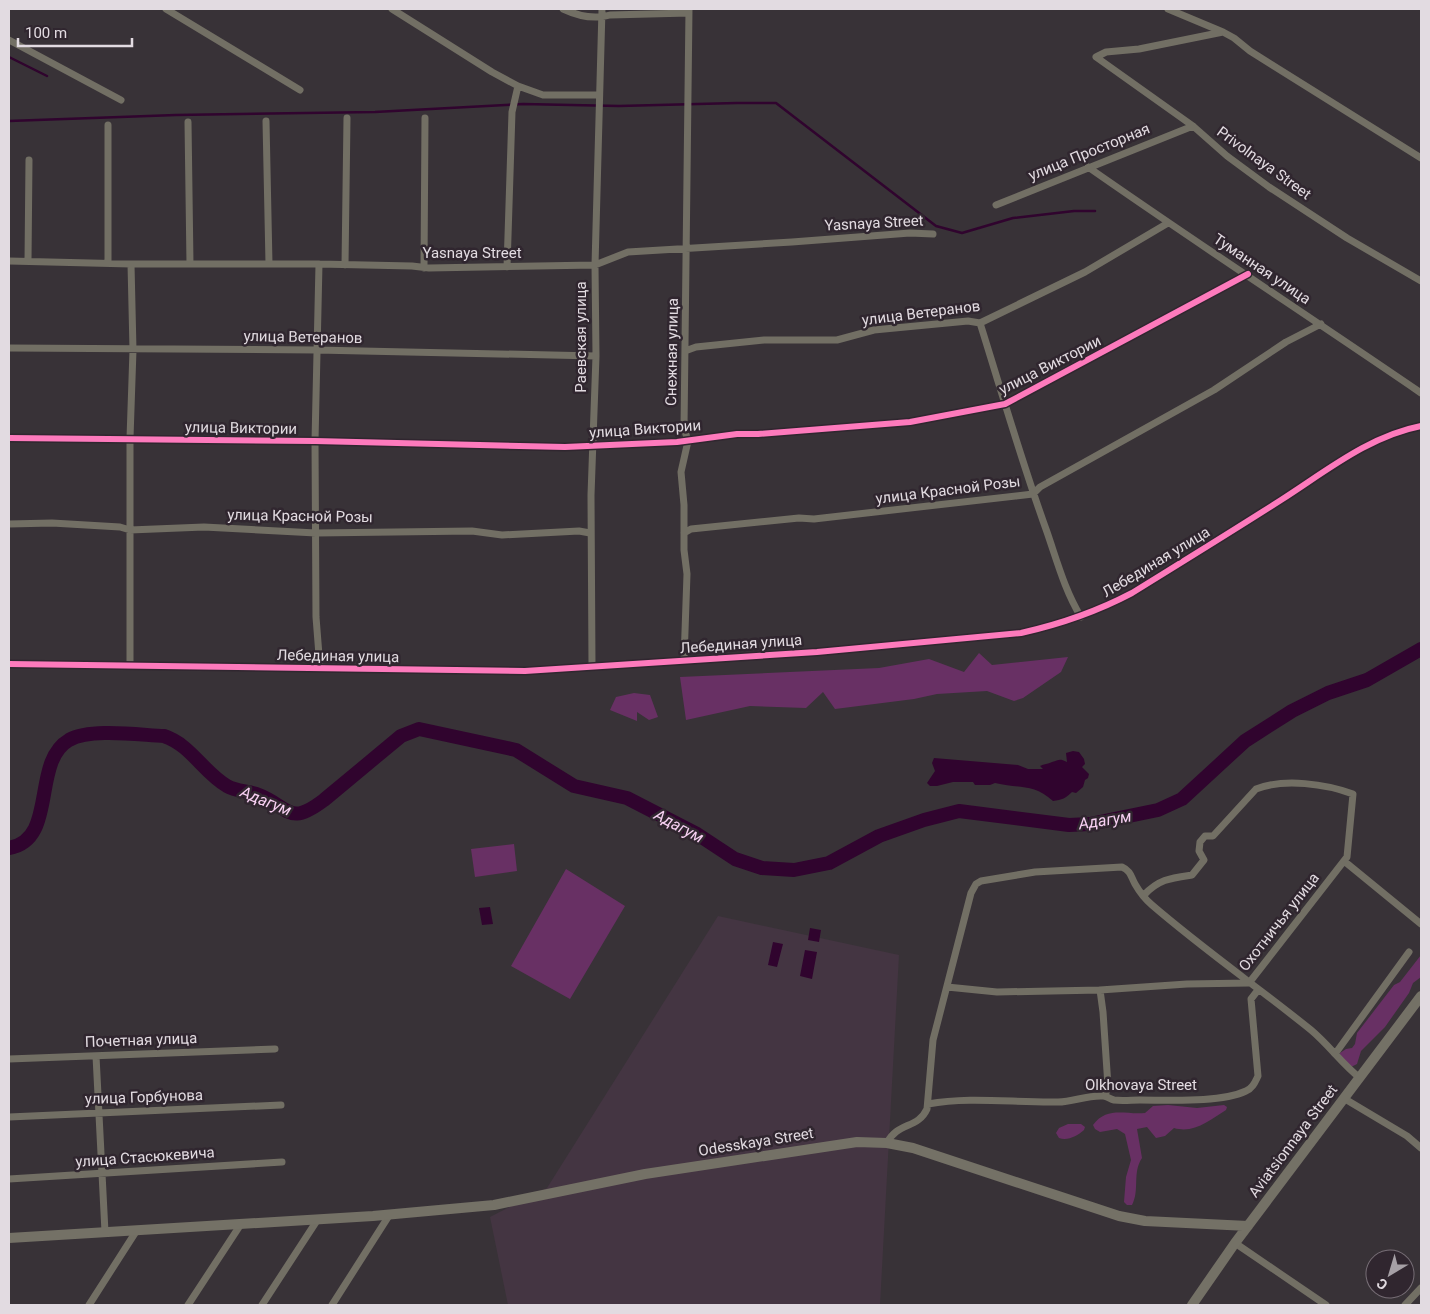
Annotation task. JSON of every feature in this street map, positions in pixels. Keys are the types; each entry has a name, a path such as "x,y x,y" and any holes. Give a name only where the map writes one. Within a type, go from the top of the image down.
{"main road":[{"name":"Aviatsionnaya Street","path":"1192,1303 1421,996"},
{"name":"Odesskaya Street","path":"9,1238 318,1219 494,1205 645,1174 740,1158 857,1142 887,1142 913,1148 1120,1216 1145,1221 1248,1226"}],"street":[{"path":"166,9 300,90"},
{"path":"392,9 492,72 518,86 543,94 599,102"},
{"path":"562,9 580,16 602,18 610,15 689,11"},
{"name":"Раевская улица","path":"592,666 591,446 596,356 595,265 602,9"},
{"path":"1168,9 1234,38 1250,51 1421,158"},
{"name":"Снежная улица","path":"684,660 687,574 681,472 688,441 684,428 689,11"},
{"name":"Privolnaya Street","path":"1223,32 1139,49 1106,52 1096,57 1193,126 1227,156 1269,187 1347,238 1421,281"},
{"path":"9,40 121,100"},
{"path":"507,267 512,112 518,86"},
{"path":"345,265 347,118"},
{"path":"424,268 425,118"},
{"path":"266,121 269,264"},
{"path":"188,122 190,264"},
{"path":"108,125 108,263"},
{"name":"улица Просторная","path":"996,205 1193,126"},
{"path":"28,261 29,160"},
{"name":"Туманная улица","path":"1088,167 1421,393"},
{"name":"улица Ветеранов","path":"685,351 696,347 764,340 838,340 874,330 968,321 980,323 1085,272 1168,223"},
{"name":"Yasnaya Street","path":"9,261 131,264 319,264 424,268 595,265 628,252 686,250 910,233 932,234"},
{"path":"130,666 130,438 133,350 131,264"},
{"path":"319,264 315,441 316,617 320,668"},
{"name":"улица Виктории","path":"9,438 315,441 549,447 688,441 737,434 910,422 1005,404 1248,274"},
{"path":"980,323 1033,494 1064,580 1081,616"},
{"name":"улица Красной Розы","path":"684,533 692,529 799,518 814,519 1033,494 1040,487 1214,390 1286,342 1321,324"},
{"name":"улица Ветеранов","path":"9,348 317,350 596,356"},
{"name":"Лебединая улица","path":"9,664 525,671 817,652 1021,633 1054,626 1107,606 1132,593 1341,461 1381,438 1402,430 1421,426"},
{"name":"улица Красной Розы","path":"9,524 52,523 120,527 130,530 204,527 316,532 472,531 502,535 579,531 590,533"},
{"name":"Охотничья улица","path":"947,987 997,992 1100,990 1187,984 1249,983 1347,857 1353,794 1312,783 1265,785 1256,789 1212,836 1205,836 1200,842 1199,851 1204,860 1192,875 1167,878 1152,886 1144,895"},
{"path":"1344,861 1421,924"},
{"path":"887,1142 891,1135 899,1128 917,1122 924,1116 928,1104 929,1070 933,1040 971,893 976,884 981,881 1035,872 1122,867 1127,870 1149,903 1312,1032 1348,1069 1360,1078"},
{"path":"1335,1054 1408,952"},
{"path":"1100,990 1108,1086 1105,1096"},
{"name":"Olkhovaya Street","path":"928,1104 973,1100 1018,1103 1061,1102 1081,1097 1105,1096 1113,1100 1204,1099 1233,1095 1248,1090 1258,1076 1251,999 1258,990"},
{"name":"Почетная улица","path":"9,1059 275,1049"},
{"path":"96,1056 105,1232"},
{"path":"1345,1099 1407,1136 1421,1148"},
{"name":"улица Горбунова","path":"9,1117 281,1105"},
{"name":"улица Стасюкевича","path":"9,1179 282,1162"},
{"path":"332,1305 390,1214"},
{"path":"262,1305 318,1219"},
{"path":"188,1305 240,1224"},
{"path":"89,1305 137,1230"},
{"path":"1235,1243 1326,1305"},
{"path":"1405,1305 1421,1288"}],"shaded area":[{"path":"979,653 992,665 1068,657 1061,672 1023,698 1014,701 987,691 937,694 914,699 835,709 823,692 806,708 750,706 686,720 680,677 879,668 929,659 964,672"},
{"path":"634,693 650,695 658,717 649,720 637,712 637,721 610,710 616,697"},
{"path":"1079,752 1084,759 1085,764 1082,767 1089,774 1088,778 1085,780 1083,787 1076,793 1072,792 1059,800 1053,801 1039,791 1032,789 995,783 975,785 973,782 953,782 930,786 927,783 935,771 932,763 934,758 1018,765 1028,769 1043,769 1040,766 1058,760 1067,762 1066,753"},
{"path":"514,844 517,871 475,877 471,849"},
{"path":"566,869 625,906 570,999 511,966"},
{"path":"490,907 493,924 482,925 479,908"},
{"path":"718,916 899,955 880,1305 508,1305 490,1217 547,1188"},
{"path":"810,928 821,930 819,942 808,940"},
{"path":"773,942 783,944 777,967 768,965"},
{"path":"805,950 817,952 812,979 800,976"},
{"path":"1421,955 1421,977 1413,983 1409,993 1385,1027 1361,1051 1357,1064 1351,1067 1340,1057 1340,1053 1352,1048 1355,1044 1357,1033 1394,985 1400,982"},
{"path":"1168,1105 1197,1108 1224,1105 1227,1107 1226,1110 1202,1125 1188,1129 1174,1128 1165,1136 1156,1138 1147,1127 1137,1129 1142,1158 1137,1170 1136,1193 1132,1205 1127,1205 1124,1202 1126,1177 1131,1160 1125,1134 1117,1129 1100,1132 1093,1125 1098,1119 1110,1113 1145,1113 1153,1106"},
{"path":"1068,1124 1081,1124 1085,1127 1084,1130 1072,1137 1066,1139 1059,1138 1056,1133 1059,1128"}],"waterway":[{"path":"9,57 47,76"},
{"path":"9,121 176,115 375,112 523,104 619,106 776,103 936,226 962,233 1013,218 1074,211 1095,211"},
{"name":"Адагум","path":"9,848 24,842 34,831 50,765 58,751 69,740 78,736 102,733 164,736 182,746 211,774 227,786 256,794 295,814 303,813 324,800 401,736 419,729 516,750 574,786 627,798 697,834 735,859 762,868 794,870 829,863 879,836 924,820 959,811 1069,825 1090,824 1158,810 1182,799 1245,741 1292,711 1328,693 1367,680 1421,649"}],"cycle path":[{"path":"9,438 315,441 565,447 677,442 737,434 910,422 1005,404 1248,274"},
{"path":"9,664 525,671 817,652 1021,633 1078,617 1132,593 1365,446 1402,431 1421,426"}]}
